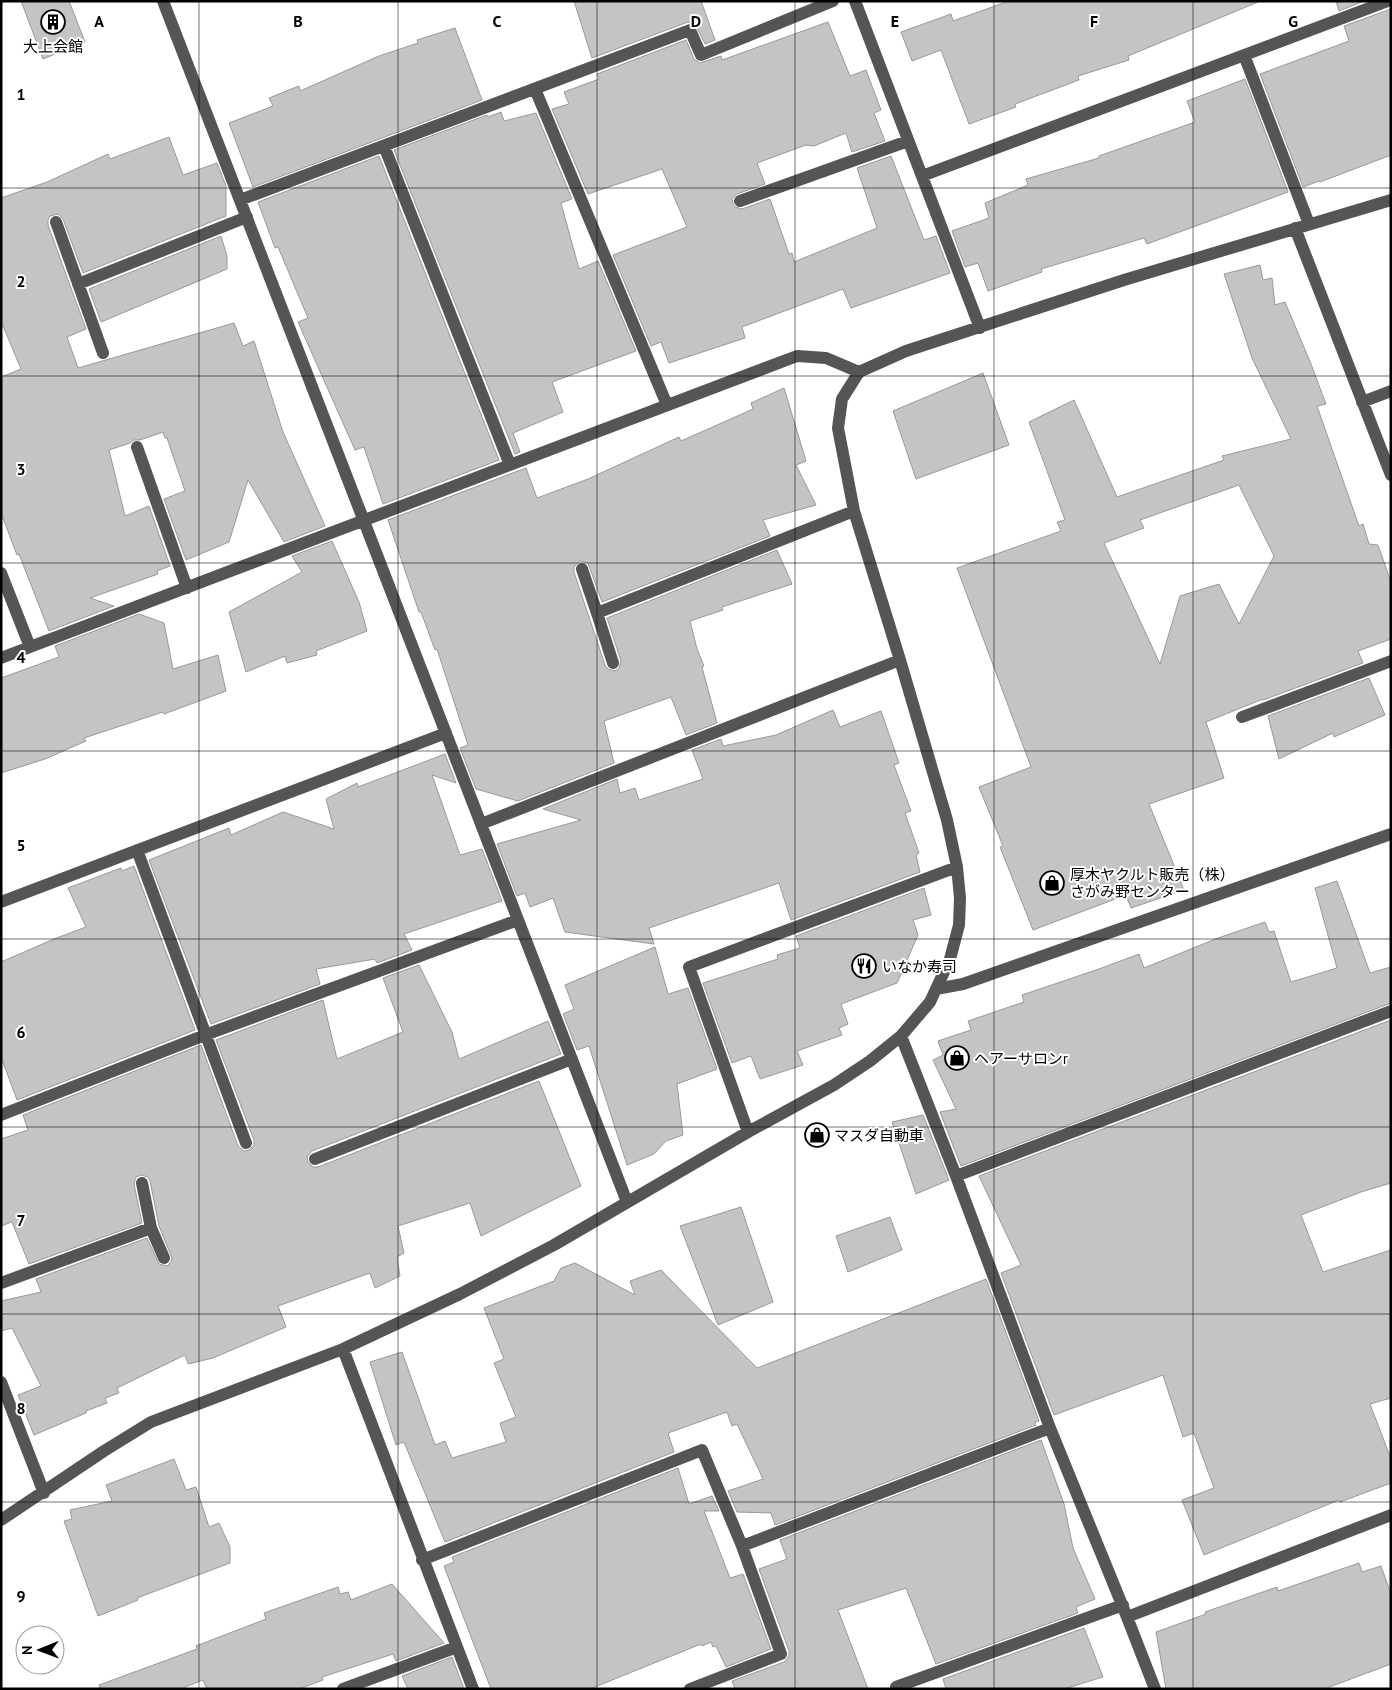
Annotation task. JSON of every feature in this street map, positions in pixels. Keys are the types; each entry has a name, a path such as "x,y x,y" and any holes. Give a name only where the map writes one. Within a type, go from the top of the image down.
{"street":[{"path":"163,1 627,1202"},
{"path":"240,200 690,30 701,55 833,1"},
{"path":"855,1 980,328"},
{"path":"922,176 1388,1"},
{"path":"1244,55 1309,224"},
{"path":"534,89 667,405"},
{"path":"740,202 908,141"},
{"path":"384,146 510,465"},
{"path":"1,1520 151,1422 343,1349 460,1294 554,1245 748,1132 834,1085 870,1061 901,1036 930,1002 950,959 959,925 960,898 957,867 947,820 854,511 838,428 842,400 859,372 906,351 1097,289 1391,200"},
{"path":"78,284 247,217"},
{"path":"56,222 103,353"},
{"path":"1295,228 1391,475"},
{"path":"1,658 797,356 826,358 859,372"},
{"path":"1362,402 1391,391"},
{"path":"137,447 188,588"},
{"path":"597,613 854,511"},
{"path":"582,569 613,663"},
{"path":"1,573 30,647"},
{"path":"481,824 900,660"},
{"path":"1242,718 1391,661"},
{"path":"1,902 446,733"},
{"path":"936,989 963,984 1391,834"},
{"path":"137,850 246,1143"},
{"path":"748,1132 690,967 957,867"},
{"path":"1,1115 206,1035 518,920"},
{"path":"956,1176 1391,1011"},
{"path":"901,1036 956,1176 1050,1428 1155,1689"},
{"path":"315,1159 572,1059"},
{"path":"142,1183 151,1228 164,1258"},
{"path":"1,1283 151,1228"},
{"path":"343,1349 422,1560 473,1689"},
{"path":"1,1382 44,1493"},
{"path":"742,1546 1050,1428"},
{"path":"422,1560 702,1450 742,1546 781,1654 690,1689"},
{"path":"897,1689 896,1687 1125,1611 1391,1515"},
{"path":"343,1689 456,1646"}],"building":[{"name":"大上会館","path":"21,1 69,1 85,42 43,59"},
{"path":"574,1 701,1 715,40 705,44 695,24 688,22 592,58"},
{"path":"1009,1 1258,2 1128,56 1129,60 1078,76 1079,80 1015,104 1016,107 969,124 941,50 912,61 901,32 951,14 953,21"},
{"path":"1336,1 1364,1 1339,11"},
{"path":"1391,9 1391,155 1303,187 1260,74 1349,41 1344,26"},
{"path":"828,22 850,76 866,70 881,110 874,113 885,141 852,152 846,133 814,146 806,145 757,163 765,184 737,194 732,199 733,204 735,207 742,209 770,199 789,254 792,253 794,262 877,228 857,168 891,156 924,240 936,236 950,273 851,308 843,289 742,327 745,338 669,363 661,342 651,346 613,255 687,227 662,169 588,194 552,109 569,104 564,92 599,79 597,74 686,40 694,59 700,63 721,56 722,60"},
{"path":"455,28 482,100 253,187 229,123 273,106 269,98 299,86 300,91 379,56 418,43 417,40"},
{"path":"1245,79 1288,192 1147,244 1144,238 1041,269 1042,272 988,291 978,263 965,267 952,231 989,218 985,203 1028,185 1026,179 1099,158 1099,156 1195,122 1187,101"},
{"path":"501,112 504,121 536,113 572,199 561,203 579,269 598,261 636,351 552,382 563,412 513,433 520,452 515,454 394,150 487,115 488,117"},
{"path":"169,137 183,175 217,163 226,186 226,216 83,273 63,219 58,214 50,216 48,220 48,225 86,329 67,337 78,368 234,323 243,346 254,341 283,432 325,526 284,542 248,480 229,542 186,560 164,499 185,491 167,438 165,438 163,432 140,440 134,440 109,450 125,516 149,506 170,566 157,571 158,574 90,598 114,606 49,631 1,513 1,377 21,369 1,321 1,198 47,182 108,154 110,159"},
{"path":"379,156 499,460 383,504 364,447 355,450 298,322 308,318 278,247 275,248 258,202"},
{"path":"221,236 227,256 227,269 101,322 89,289"},
{"path":"1260,265 1263,280 1272,278 1275,305 1285,302 1326,404 1317,406 1359,526 1363,524 1369,544 1378,545 1391,582 1391,639 1358,651 1363,663 1206,722 1224,778 1149,804 1184,890 1131,908 1126,895 1033,930 1000,847 1003,846 979,787 1031,767 957,568 1061,531 1057,522 1065,520 1029,422 1074,400 1117,497 1224,460 1222,456 1291,439 1252,358 1224,274","holes":["1239,485 1274,556 1239,624 1219,584 1180,596 1160,664 1104,543 1144,528 1140,520"]},
{"path":"983,373 1009,445 916,479 893,411"},
{"path":"784,388 806,461 796,465 816,505 763,520 770,536 602,602 588,563 580,561 574,567 574,572 605,665 608,669 615,671 619,668 621,661 607,618 777,550 792,584 722,607 723,610 690,621 697,649 704,666 702,667 717,723 686,735 671,697 604,721 614,763 518,801 476,789 460,748 468,745 437,649 435,650 421,612 419,612 388,520 526,468 537,498 588,479 679,437 681,441 753,409 751,403"},
{"path":"332,541 359,602 367,631 316,651 317,655 287,663 285,656 246,672 229,612 302,572 292,556"},
{"path":"139,614 164,623 173,669 218,655 226,691 164,714 163,712 84,738 86,741 45,759 1,773 1,678 59,657 55,646"},
{"path":"1369,678 1385,715 1334,737 1333,733 1279,759 1268,716"},
{"path":"833,710 840,727 881,711 899,763 894,765 911,811 905,813 919,853 916,855 920,872 791,920 779,883 649,928 654,944 565,932 553,898 530,907 525,893 517,896 497,844 581,820 543,809 617,779 620,793 635,788 639,800 703,779 692,750 721,739 723,746 776,735"},
{"path":"445,754 456,783 432,775 460,855 482,849 502,901 404,934 412,950 377,963 375,959 316,969 320,984 211,1024 149,860 229,828 231,835 283,812 334,829 326,799 357,783 358,787"},
{"path":"134,866 195,1030 17,1100 1,1057 1,962 86,927 68,888 121,868 122,871"},
{"path":"1337,881 1370,973 1391,967 1391,1003 961,1166 940,1112 956,1109 933,1060 943,1055 938,1041 971,1030 968,1021 1024,1002 1022,995 1139,954 1144,968 1218,938 1265,922 1269,932 1274,931 1291,982 1337,968 1315,888"},
{"path":"924,888 931,915 913,920 918,935 897,983 841,1004 848,1024 839,1028 842,1035 797,1051 803,1065 760,1079 751,1056 732,1063 703,983 778,959 777,955 800,948 796,936"},
{"path":"655,947 668,994 688,988 717,1069 677,1084 683,1135 666,1141 654,1154 627,1165 589,1046 577,1050 563,1014 574,1009 565,985"},
{"path":"419,965 452,1032 459,1059 548,1021 561,1054 312,1151 307,1157 308,1162 313,1167 318,1167 539,1081 581,1186 481,1236 470,1203 398,1226 404,1253 397,1257 400,1276 375,1288 370,1273 278,1306 286,1327 213,1358 188,1364 185,1355 117,1388 119,1393 105,1398 107,1403 34,1435 18,1395 41,1386 12,1328 1,1331 1,1301 41,1292 36,1279 147,1238 159,1264 167,1266 172,1258 159,1226 150,1181 148,1177 141,1175 136,1177 134,1184 142,1223 29,1264 12,1222 1,1226 1,1139 28,1130 23,1115 201,1045 238,1146 244,1151 249,1150 254,1145 254,1140 216,1040 323,1000 337,1059 403,1032 383,978"},
{"path":"1391,1020 1391,1183 1361,1192 1301,1215 1323,1272 1391,1250 1391,1398 1370,1404 1391,1459 1391,1483 1340,1502 1339,1500 1204,1555 1182,1500 1214,1488 1194,1433 1183,1437 1163,1375 1054,1415 1001,1273 1021,1265 979,1176"},
{"path":"923,1115 949,1180 916,1194 892,1122"},
{"path":"741,1207 773,1302 718,1325 680,1226"},
{"path":"890,1217 902,1250 848,1272 836,1236"},
{"path":"575,1263 635,1295 630,1281 661,1270 757,1368 986,1279 1039,1421 1035,1422 1036,1425 775,1525 771,1513 737,1512 728,1491 763,1479 737,1424 732,1426 727,1412 668,1433 674,1452 445,1542 404,1442 396,1445 370,1362 402,1352 435,1445 445,1441 452,1458 506,1442 500,1423 516,1417 494,1363 504,1359 484,1308 554,1281 561,1268"},
{"path":"1041,1440 1064,1504 1073,1548 1095,1599 1076,1607 1078,1613 936,1664 906,1588 838,1610 868,1689 735,1689 732,1681 784,1662 789,1656 789,1651 759,1569 787,1559 780,1540"},
{"path":"174,1459 186,1490 196,1487 209,1527 219,1523 230,1547 230,1563 137,1598 138,1600 98,1616 64,1521 72,1519 70,1510 112,1501 106,1485"},
{"path":"678,1468 689,1504 712,1496 719,1511 704,1511 730,1578 743,1574 771,1649 726,1667 716,1646 713,1647 711,1642 702,1646 701,1644 590,1689 491,1689 444,1566 454,1562 452,1557"},
{"path":"1359,1563 1362,1572 1381,1566 1391,1594 1391,1664 1324,1689 1166,1689 1156,1632 1206,1614 1205,1612 1277,1587 1278,1591"},
{"path":"392,1584 444,1643 396,1661 393,1654 322,1677 323,1680 299,1689 207,1689 203,1680 180,1689 100,1689 99,1685 197,1649 196,1646 266,1619 264,1613 338,1587 340,1594 348,1592 351,1600"},
{"path":"1084,1628 1103,1677 1064,1689 946,1689 943,1679"},
{"path":"452,1657 464,1689 408,1689 402,1676"}],"place":[{"name":"大上会館","path":"53,22"},
{"name":"厚木ヤクルト販売（株） さがみ野センター","path":"1052,883"},
{"name":"いなか寿司","path":"864,966"},
{"name":"ヘアーサロンr","path":"957,1058"},
{"name":"マスダ自動車","path":"817,1135"}]}
